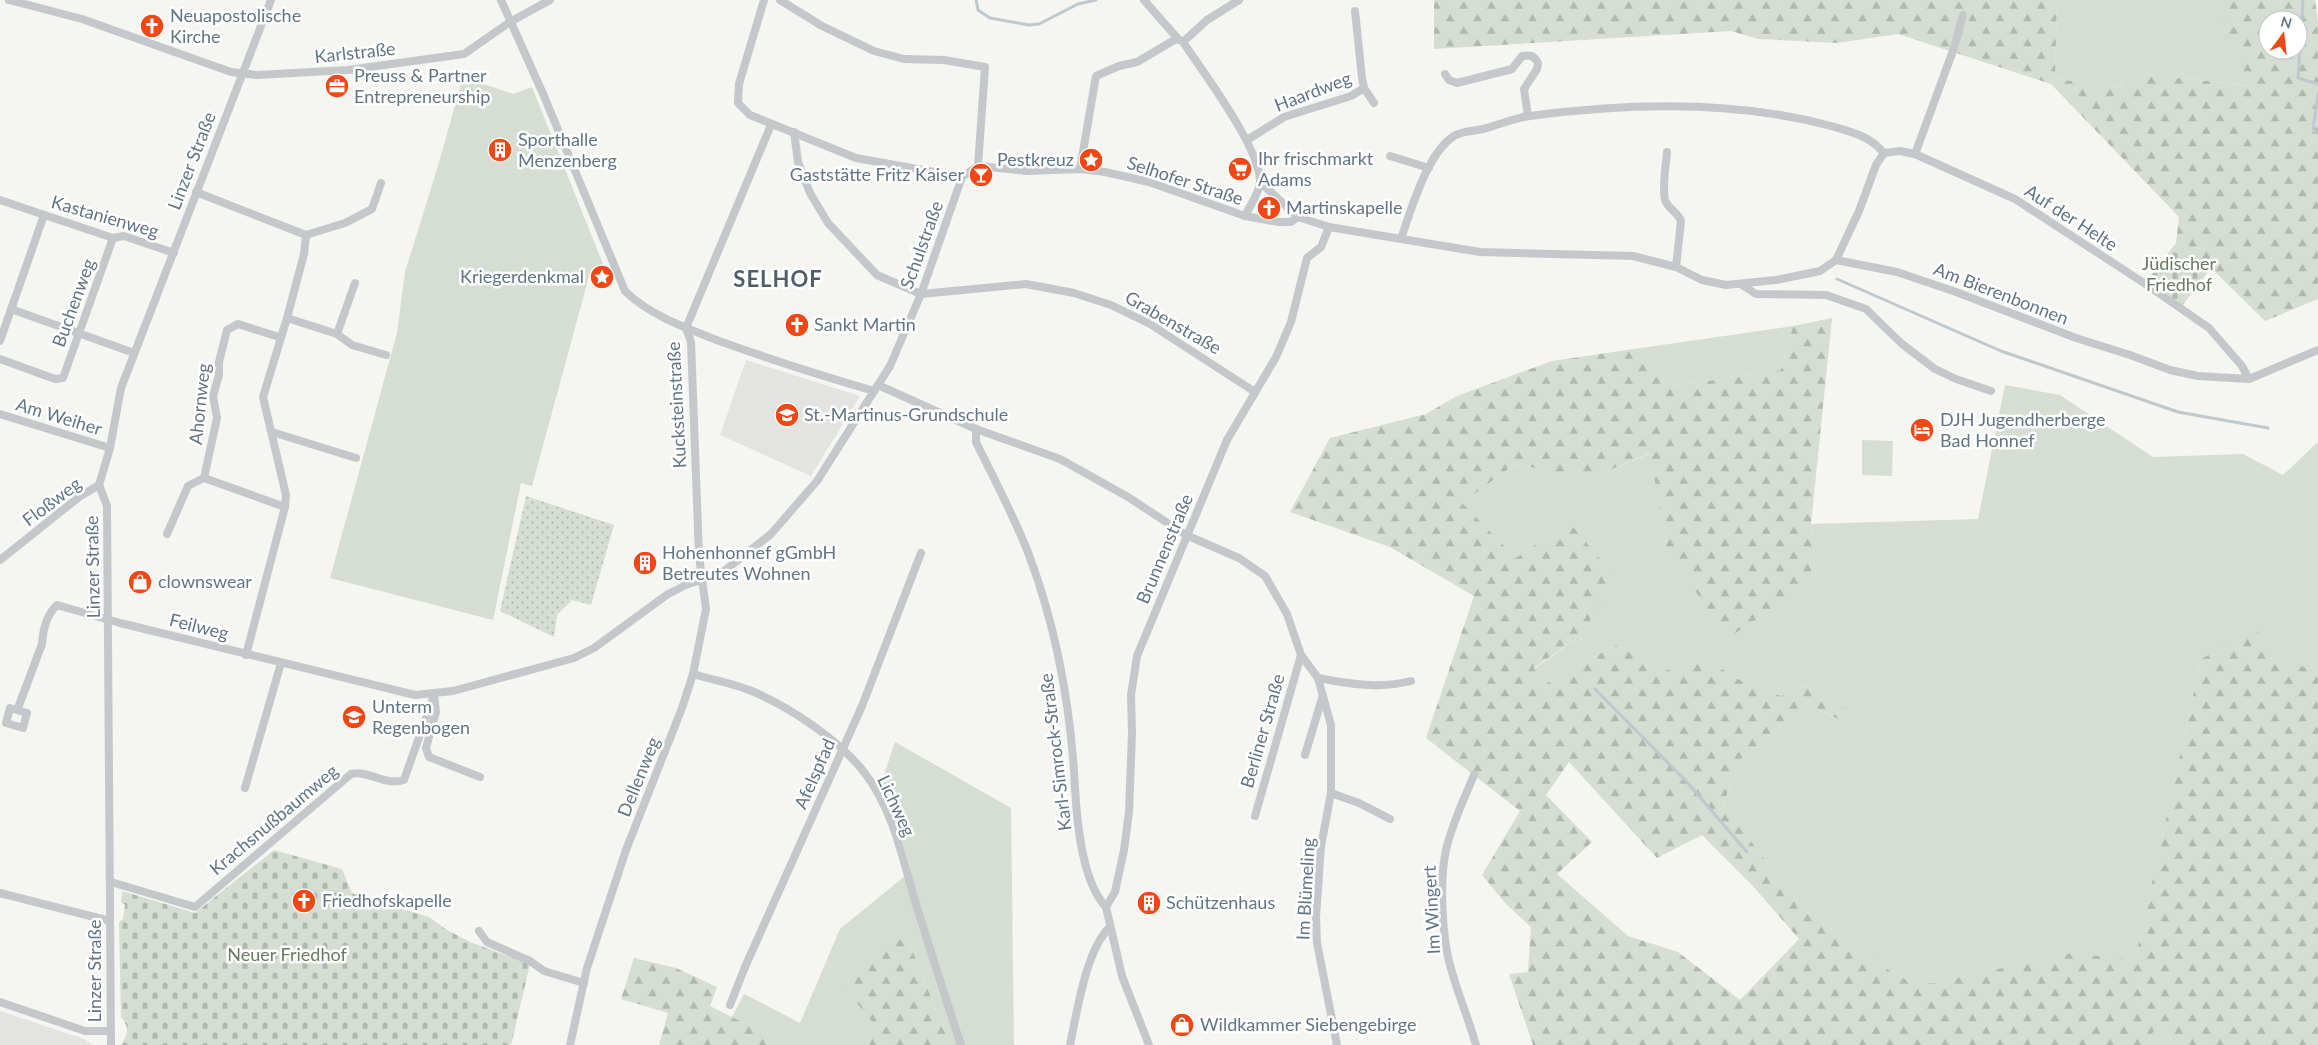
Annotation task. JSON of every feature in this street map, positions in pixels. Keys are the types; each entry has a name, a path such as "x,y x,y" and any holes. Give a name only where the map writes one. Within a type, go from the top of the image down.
{"street":[{"name":"Karlstraße","path":"9,0 43,3 222,69 258,75 348,70 464,54 510,22 550,0"},
{"name":"Linzer Straße","path":"111,1045 107,506 99,485 110,448 121,388 271,0"},
{"name":"Berliner Straße","path":"501,0 544,96 625,291 644,306 686,328 772,360 876,388 974,428 1060,459 1128,497 1186,535 1239,558 1265,576 1287,614 1301,655 1318,678"},
{"path":"764,0 739,84 738,103 750,116 856,158 962,177 978,166 985,67 944,60 904,58 874,51 822,26 780,0"},
{"path":"1144,0 1180,40 1247,140 1260,183 1298,217"},
{"path":"1080,168 1096,76 1119,66 1137,62 1180,40 1239,0"},
{"name":"Haardweg","path":"1355,11 1364,88 1374,103"},
{"path":"1915,154 1954,48 1963,15"},
{"path":"1445,74 1449,80 1457,83 1512,69 1522,56 1530,55 1538,62 1537,70 1524,89 1528,116"},
{"name":"Haardweg","path":"1247,140 1284,117 1351,96 1364,88"},
{"path":"1401,239 1429,168 1443,145 1455,134 1528,116 1624,108 1721,109 1805,119 1855,133 1875,142 1884,153 1876,165 1859,211 1836,260 1820,271 1742,285"},
{"name":"Kucksteinstraße","path":"702,580 691,342 686,328 771,125"},
{"path":"794,132 798,162 810,193 828,223 877,275 921,294"},
{"name":"Auf der Helte","path":"1884,153 1900,151 1915,154 2016,199 2209,328 2242,366 2249,379"},
{"path":"1667,152 1665,200 1679,214 1681,222 1676,267"},
{"path":"1390,156 1429,168"},
{"name":"Selhofer Straße","path":"978,166 1042,171 1080,168 1149,182 1227,212 1278,222 1291,222 1298,217 1330,227 1480,252 1633,256 1676,267 1702,280 1726,285 1742,285 1756,294 1826,295 1859,306 1872,314 1902,344 1935,368 1956,379 1991,391"},
{"name":"Schulstraße","path":"702,580 718,574 771,534 798,505 817,480 890,366 921,294 962,177"},
{"path":"196,192 306,235 345,223 372,209 381,183"},
{"path":"1245,216 1260,183"},
{"name":"Kastanienweg","path":"0,200 113,238 124,236 174,253"},
{"path":"0,341 44,215"},
{"name":"Brunnenstraße","path":"1106,907 1115,892 1124,850 1131,758 1131,695 1137,656 1227,440 1276,357 1291,322 1307,258 1321,247 1330,227"},
{"path":"246,655 285,507 286,495 263,397 304,254 306,235"},
{"name":"Buchenweg","path":"0,359 55,379 63,378 113,238"},
{"name":"Am Bierenbonnen","path":"1836,260 1897,272 1956,292 2076,338 2170,370 2198,376 2249,379"},
{"path":"338,334 355,283"},
{"name":"Grabenstraße","path":"921,294 1026,284 1074,293 1111,305 1150,324 1256,392"},
{"path":"11,309 134,353"},
{"path":"287,318 338,334 352,345 386,355"},
{"name":"Ahornweg","path":"204,478 217,418 213,396 219,375 219,362 227,330 238,324 279,336"},
{"path":"2249,379 2318,350"},
{"name":"Am Weiher","path":"0,414 110,448"},
{"name":"Karl-Simrock-Straße","path":"974,428 976,442 1028,554 1047,608 1069,708 1081,842 1092,884 1099,900 1106,907 1122,976 1149,1045"},
{"path":"272,432 356,458"},
{"path":"167,534 188,486 204,478 285,507"},
{"name":"Floßweg","path":"0,560 79,497 99,485"},
{"name":"Afelspfad","path":"730,1005 744,967 862,706 921,553"},
{"path":"480,777 429,757 426,748 436,712 434,694 574,658 594,648 668,594 702,580"},
{"name":"Dellenweg","path":"570,1045 584,983 626,850 682,708 693,674 706,609 702,580"},
{"name":"Feilweg","path":"18,708 42,644 51,611 57,605 109,620 403,694 434,694"},
{"name":"Berliner Straße","path":"1255,816 1301,655"},
{"path":"244,788 281,663"},
{"name":"Lichweg","path":"693,674 753,692 795,714 842,750 863,772 881,799 894,829 940,984 961,1045"},
{"path":"1318,678 1372,686 1394,685 1411,681"},
{"name":"Im Blümeling","path":"1318,678 1324,693 1331,725 1331,793 1322,846 1316,917 1317,943 1337,1045"},
{"path":"1305,755 1324,693"},
{"name":"Krachsnußbaumweg","path":"111,882 195,907 351,774 358,772 393,784 404,780 434,694"},
{"path":"10,708 18,708 27,713 23,728 3,722 10,708"},
{"name":"Im Wingert","path":"1474,775 1454,822 1445,852 1443,895 1445,935 1452,972 1476,1045"},
{"path":"1331,793 1359,803 1390,819"},
{"path":"0,892 110,921"},
{"path":"1070,1045 1093,950 1100,935 1110,926"},
{"path":"479,931 487,942 530,961 544,971 561,978 584,983"},
{"path":"0,1002 85,1032 110,1031"}],"shaded area":[{"name":"St.-Martinus-Grundschule","path":"746,360 860,396 811,476 720,435"},
{"path":"0,1011 84,1039 93,1045 0,1045"}],"green space":[{"path":"1434,0 2057,0 2055,79 2119,87 2147,74 2250,86 2216,0 2315,0 2318,24 2318,299 2265,321 2211,268 2176,243 2179,217 2051,84 1898,34 1837,43 1758,39 1731,31 1434,49"},
{"path":"2057,0 2216,0 2251,86 2147,74 2119,87 2055,79"},
{"path":"463,77 513,94 532,87 603,264 591,269 532,486 521,483 493,620 330,578 397,333 405,272"},
{"name":"Jüdischer Friedhof","path":"2176,243 2211,268 2182,306 2147,280"},
{"path":"1832,318 1811,524 1816,581 1726,639 1666,545 1650,453 1589,479 1515,464 1462,503 1516,558 1569,522 1615,577 1582,634 1534,668 1543,685 1616,645 1673,672 1703,657 1738,679 1781,696 1805,686 1847,709 1838,719 1807,705 1740,760 1723,805 1802,908 1893,973 1915,984 1935,983 2070,953 2135,960 2201,659 2257,629 2269,663 2318,668 2318,1045 2177,1045 2157,1026 2145,1045 1533,1045 1509,974 1528,972 1531,927 1506,904 1482,875 1520,811 1426,738 1474,596 1390,547 1290,512 1330,438 1426,414 1457,396 1552,361 1627,350 1674,386 1781,370 1793,326","holes":["1569,762 1657,858 1702,835 1752,885 1799,939 1740,1000 1678,952 1628,936 1557,874 1592,842 1546,795"]},
{"path":"1793,326 1781,370 1674,386 1627,350"},
{"path":"2005,385 2060,395 2153,457 2243,454 2283,475 2318,442 2318,668 2201,659 2135,961 2070,953 1935,983 1915,984 1893,973 1802,908 1723,805 1740,760 1807,705 1837,719 1846,709 1805,686 1781,696 1738,679 1703,657 1673,672 1616,645 1543,685 1534,669 1582,634 1516,558 1461,503 1515,464 1589,479 1651,453 1666,545 1816,581 1811,524 1978,519"},
{"path":"1862,440 1893,441 1892,476 1862,475"},
{"path":"526,496 614,525 591,605 572,600 557,615 554,637 500,611"},
{"path":"895,742 1011,808 1014,1045 950,1045 906,934 868,1045 782,1045 778,1040 732,1017 744,994 800,1023 840,929 911,871 898,826 880,787"},
{"name":"Neuer Friedhof","path":"274,850 342,869 352,893 429,917 447,930 470,942 530,964 511,1045 121,1045 127,1031 126,1024 121,1017 119,922 123,919 125,905 121,902 122,891 195,913"},
{"path":"906,934 950,1045 868,1045 874,1024 845,988"},
{"path":"634,958 676,968 717,987 710,1006 778,1040 782,1045 659,1045 668,1013 621,999"},
{"path":"2157,1026 2177,1045 2145,1045"}],"waterway":[{"path":"976,0 978,10 990,18 1029,25 1039,24 1078,4 1096,0"},
{"path":"2303,0 2298,78 2318,84"},
{"path":"2318,94 2313,130 2318,133"},
{"path":"1837,279 2001,351 2178,412 2268,428"},
{"path":"1595,689 1686,781 1747,852"}],"place":[{"name":"Neuapostolische Kirche","path":"152,26"},
{"name":"Preuss & Partner Entrepreneurship","path":"337,86"},
{"name":"Sporthalle Menzenberg","path":"500,150"},
{"name":"Pestkreuz","path":"1091,160"},
{"name":"Ihr frischmarkt Adams","path":"1240,169"},
{"name":"Gaststätte Fritz Kaiser","path":"981,175"},
{"name":"Martinskapelle","path":"1269,208"},
{"name":"Kriegerdenkmal","path":"602,277"},
{"name":"Sankt Martin","path":"797,325"},
{"name":"St.-Martinus-Grundschule","path":"787,415"},
{"name":"DJH Jugendherberge Bad Honnef","path":"1922,430"},
{"name":"Hohenhonnef gGmbH Betreutes Wohnen","path":"645,563"},
{"name":"clownswear","path":"140,582"},
{"name":"Unterm Regenbogen","path":"354,717"},
{"name":"Friedhofskapelle","path":"304,901"},
{"name":"Schützenhaus","path":"1149,903"},
{"name":"Wildkammer Siebengebirge","path":"1182,1025"}],"district":[{"name":"SELHOF","path":"778,279"}]}
